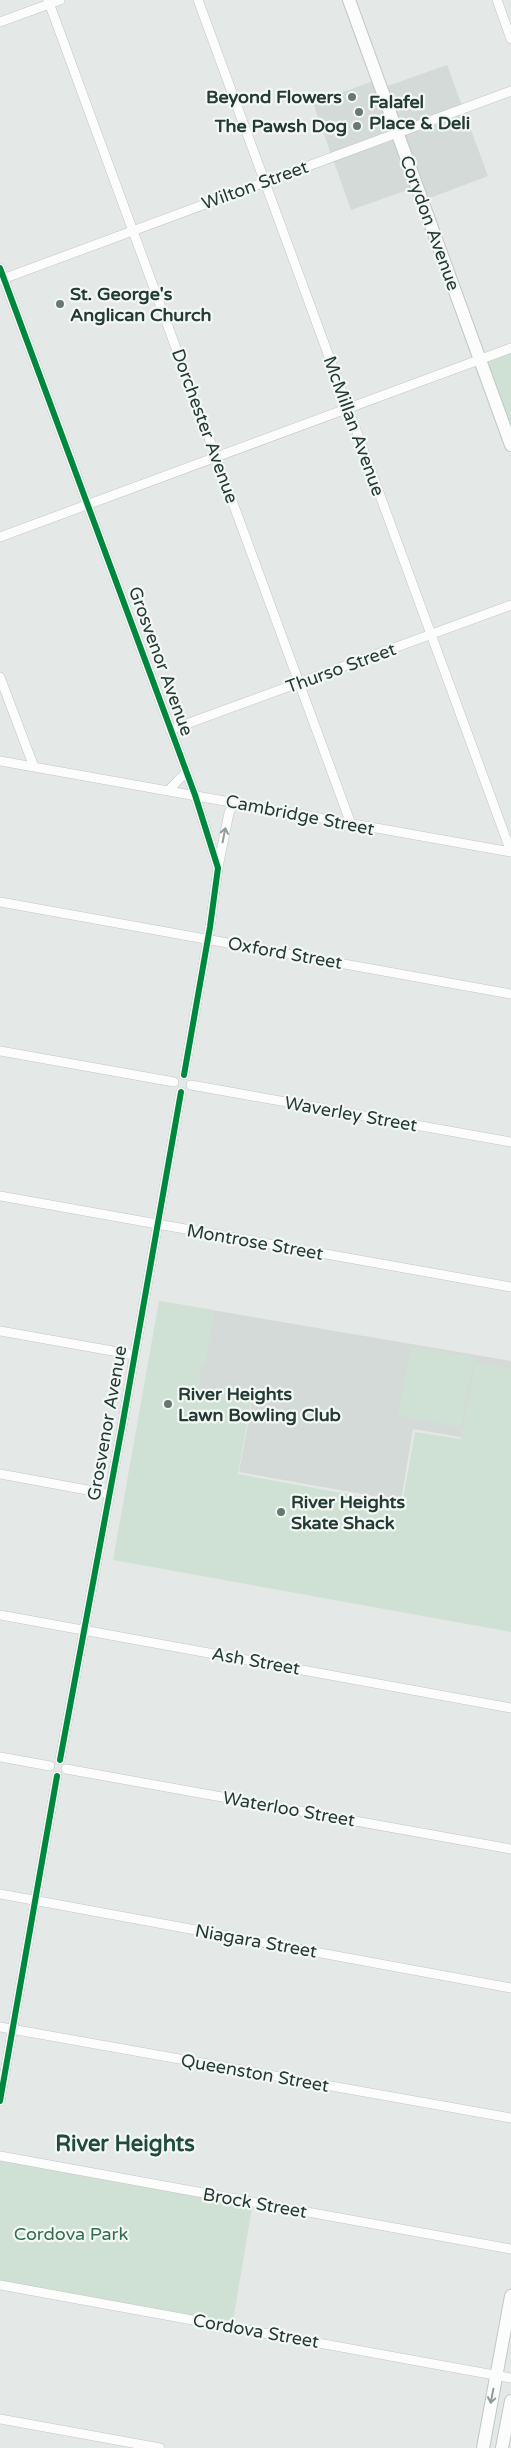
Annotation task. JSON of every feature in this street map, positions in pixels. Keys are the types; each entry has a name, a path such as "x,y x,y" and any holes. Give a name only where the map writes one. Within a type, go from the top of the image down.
{"main road":[{"name":"Corydon Avenue","path":"349,0 511,446"},
{"path":"483,2448 511,2296"},
{"path":"502,2448 511,2401"}],"street":[{"path":"0,22 49,2 60,0"},
{"name":"McMillan Avenue","path":"198,0 511,852"},
{"path":"497,0 511,39"},
{"name":"Dorchester Avenue","path":"49,2 351,824"},
{"name":"Wilton Street","path":"2,279 511,91"},
{"name":"Grosvenor Avenue","path":"0,268 2,279 88,504 195,795 218,868"},
{"path":"0,537 348,410 511,348"},
{"name":"Thurso Street","path":"170,730 431,636 511,605"},
{"path":"0,677 34,767"},
{"name":"Cambridge Street","path":"0,761 511,852"},
{"path":"169,790 186,772"},
{"name":"Grosvenor Avenue","path":"184,1075 208,940 218,868 229,813 234,802"},
{"name":"Oxford Street","path":"0,902 511,994"},
{"path":"0,1051 174,1082"},
{"path":"184,1075 190,1080 190,1085 186,1091 181,1092 175,1087 174,1082 178,1076 184,1075"},
{"name":"Waverley Street","path":"190,1085 511,1142"},
{"name":"Grosvenor Avenue","path":"60,1760 135,1355 181,1092"},
{"name":"Montrose Street","path":"0,1196 511,1287"},
{"path":"0,1332 135,1355"},
{"path":"0,1474 109,1494"},
{"name":"Ash Street","path":"0,1615 511,1708"},
{"path":"0,1757 50,1766"},
{"path":"54,1760 60,1760 66,1764 66,1769 62,1775 57,1776 50,1772 50,1766 54,1760"},
{"name":"Waterloo Street","path":"66,1769 511,1849"},
{"path":"0,2101 57,1776"},
{"name":"Niagara Street","path":"0,1894 511,1988"},
{"name":"Queenston Street","path":"0,2027 511,2118"},
{"name":"Brock Street","path":"0,2156 511,2249"},
{"name":"Cordova Street","path":"0,2285 511,2378"},
{"path":"0,2419 160,2448"}],"shaded area":[{"path":"447,65 488,176 422,201 416,187 351,210 313,103 379,79 382,88"},
{"path":"159,1301 511,1361 511,1446 413,1429 401,1501 239,1472 252,1401 199,1393"}],"green space":[{"path":"511,348 511,445 480,360"},
{"path":"159,1301 214,1310 205,1365 201,1365 199,1393 251,1401 238,1474 402,1504 415,1432 461,1439 475,1362 511,1369 511,1632 113,1560"},
{"path":"411,1346 474,1357 461,1427 398,1416"},
{"name":"Cordova Park","path":"0,2156 253,2202 232,2327 0,2285"}],"cycle path":[{"path":"0,268 195,795 218,868 210,927 184,1075"},
{"path":"60,1760 122,1427 181,1092"},
{"path":"0,2101 57,1776"}],"place":[{"name":"Beyond Flowers","path":"352,97"},
{"name":"Falafel Place & Deli","path":"359,112"},
{"name":"The Pawsh Dog","path":"357,126"},
{"name":"St. George's Anglican Church","path":"60,304"},
{"name":"River Heights Lawn Bowling Club","path":"168,1404"},
{"name":"River Heights Skate Shack","path":"281,1512"}],"district":[{"name":"River Heights","path":"125,2144"}]}
